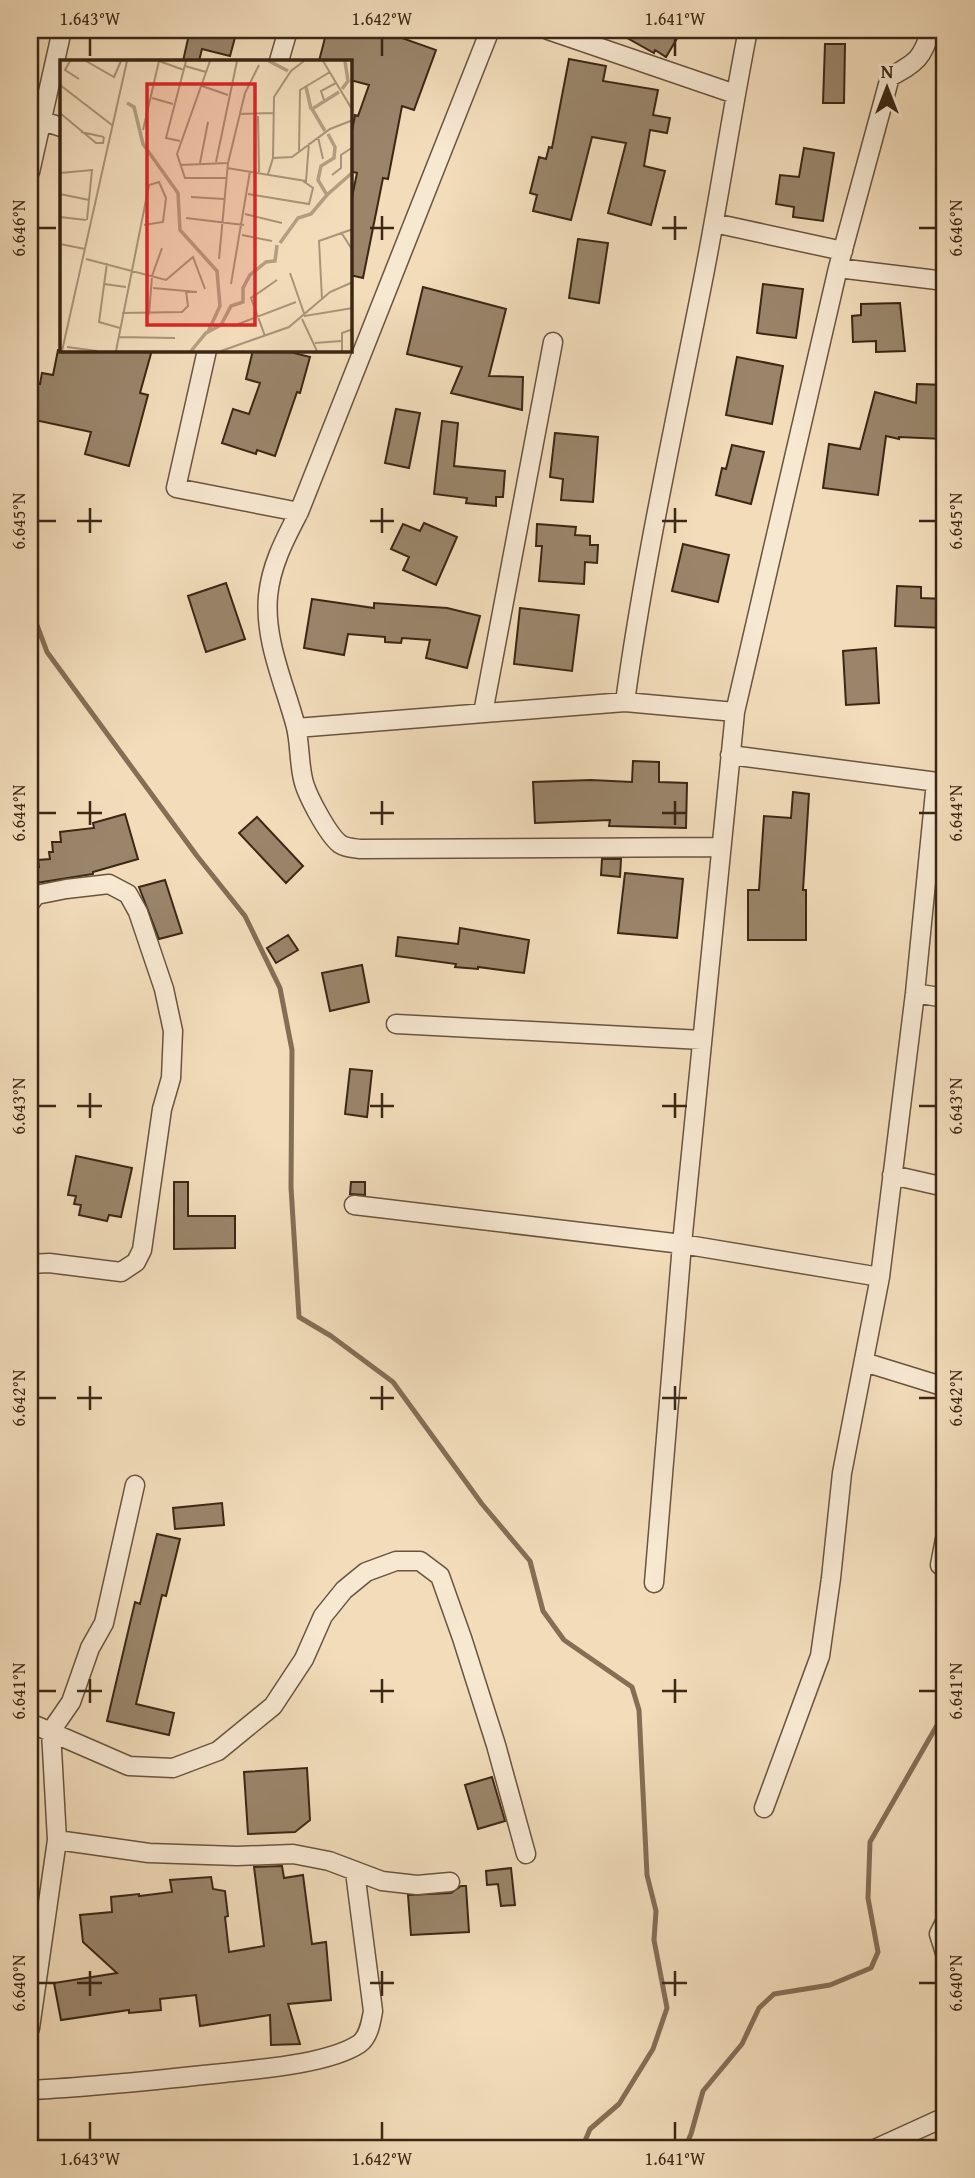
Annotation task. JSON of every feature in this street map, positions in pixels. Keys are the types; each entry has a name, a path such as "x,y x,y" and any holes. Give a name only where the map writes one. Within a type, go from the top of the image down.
{"street":[{"path":"30,172 62,30"},
{"path":"279,60 288,30"},
{"path":"490,30 299,512 278,552 268,597 270,626 279,673 296,728 303,782 328,830 337,842 346,848 721,847"},
{"path":"548,30 735,93"},
{"path":"625,702 635,625 714,223 748,30"},
{"path":"654,1583 682,1244 734,712 841,260 890,77 908,68 923,52 930,30"},
{"path":"43,121 60,127"},
{"path":"714,223 841,260 945,281"},
{"path":"483,713 554,342"},
{"path":"206,352 176,488 299,512"},
{"path":"296,728 625,702 734,712"},
{"path":"730,755 940,782 880,1277 842,1473 820,1656 764,1808"},
{"path":"30,903 36,895 108,884 128,894 138,912 164,989 173,1031 172,1078 162,1109 142,1250 136,1262 121,1272 50,1263 30,1264"},
{"path":"915,993 945,998"},
{"path":"396,1024 702,1040"},
{"path":"892,1175 945,1188"},
{"path":"354,1205 682,1244 880,1277"},
{"path":"864,1362 945,1387"},
{"path":"30,2028 57,1840 51,1731 71,1702 90,1648 104,1623 135,1485"},
{"path":"940,1565 945,1539"},
{"path":"30,1723 129,1766 173,1768 218,1751 273,1706 304,1660 323,1616 344,1590 366,1572 396,1561 420,1561 440,1576 458,1625 496,1745 526,1854"},
{"path":"57,1840 149,1853 237,1856 293,1854 329,1861 355,1872 394,1882 416,1885 450,1882"},
{"path":"30,2090 106,2087 259,2069 320,2059 360,2044 369,2029 373,2011 355,1872"},
{"path":"945,1922 939,1934 945,1954"},
{"path":"877,2148 945,2117"}],"building":[{"path":"190,30 237,30 230,56 202,49 199,60 183,60"},
{"path":"327,30 360,30 387,37 388,33 436,50 414,110 402,106 388,179 383,178 363,278 352,275 352,197 357,173 352,172 352,131 355,115 358,116 369,85 352,81 352,60 319,60"},
{"path":"613,30 682,30 666,57"},
{"path":"825,44 845,44 844,103 823,103"},
{"path":"569,59 606,66 603,81 658,90 653,115 670,118 667,133 650,130 644,166 665,171 651,225 608,213 626,143 592,137 571,220 533,211 537,195 530,193 539,157 546,159 549,147 552,148"},
{"path":"804,148 834,153 823,221 793,217 794,207 776,204 780,175 799,177"},
{"path":"578,239 608,243 599,303 569,298"},
{"path":"763,284 803,289 796,338 757,333"},
{"path":"423,287 506,309 489,376 523,377 522,410 451,393 462,367 407,354"},
{"path":"900,303 905,351 876,352 876,341 853,342 852,316 861,315 861,304"},
{"path":"58,350 151,352 140,393 148,395 129,466 85,454 91,432 30,419 30,382 40,384 42,373 53,375"},
{"path":"253,352 290,352 310,357 300,393 297,392 275,456 257,450 256,454 222,443 233,409 249,414 260,383 246,379"},
{"path":"737,357 783,366 772,424 726,415"},
{"path":"917,384 945,385 944,439 899,439 886,436 878,495 823,488 829,444 860,449 875,392 916,403"},
{"path":"396,409 420,413 409,468 385,463"},
{"path":"442,421 458,423 454,466 505,471 503,497 496,497 496,506 466,503 467,498 434,494"},
{"path":"555,433 598,437 593,502 561,500 563,479 550,477"},
{"path":"732,445 764,452 751,504 716,495 722,468 726,469"},
{"path":"424,523 457,537 436,585 403,570 409,557 391,549 403,524 420,531"},
{"path":"537,524 576,527 575,535 590,536 590,545 598,545 597,563 585,562 584,584 539,581 542,546 536,546"},
{"path":"683,544 729,555 718,602 672,591"},
{"path":"226,583 245,639 206,652 188,596"},
{"path":"897,586 921,587 921,598 945,599 945,628 895,626"},
{"path":"312,599 374,608 374,603 447,608 480,616 467,668 426,658 430,640 402,638 401,643 385,642 385,637 348,634 344,655 304,648"},
{"path":"520,608 579,615 572,671 514,664"},
{"path":"876,648 879,703 846,705 843,651"},
{"path":"633,761 659,762 659,782 687,783 686,828 609,826 610,820 535,823 533,782 632,782"},
{"path":"793,792 809,794 803,890 806,890 806,940 748,940 748,890 759,890 764,816 791,818"},
{"path":"125,814 138,859 93,874 36,883 35,867 39,867 38,860 50,859 49,852 53,852 52,842 61,842 60,832 94,828 93,823"},
{"path":"257,817 303,866 286,883 239,833"},
{"path":"602,859 621,859 620,877 601,875"},
{"path":"625,873 683,879 677,938 618,933"},
{"path":"165,880 182,933 159,939 139,887"},
{"path":"460,928 529,940 524,973 455,967 456,964 396,956 398,937 458,944"},
{"path":"288,935 298,950 276,963 267,948"},
{"path":"362,965 369,1002 330,1011 322,973"},
{"path":"350,1069 372,1071 367,1117 345,1114"},
{"path":"76,1156 132,1168 121,1217 109,1215 107,1221 79,1215 81,1205 74,1204 76,1196 68,1195"},
{"path":"174,1182 188,1182 188,1216 235,1216 235,1248 174,1249"},
{"path":"351,1182 365,1182 365,1195 350,1194"},
{"path":"222,1503 224,1525 175,1529 173,1508"},
{"path":"157,1534 180,1539 166,1596 162,1595 136,1704 174,1713 169,1735 107,1721 135,1602 140,1604"},
{"path":"307,1768 310,1820 295,1832 248,1834 244,1772"},
{"path":"492,1777 505,1821 478,1829 465,1785"},
{"path":"282,1866 284,1878 303,1875 312,1944 326,1942 331,2000 288,2004 300,2044 271,2045 270,2015 200,2026 196,1995 160,1999 161,2010 129,2013 129,2010 61,2020 54,1983 117,1973 83,1942 80,1915 112,1912 111,1897 172,1892 170,1880 211,1877 213,1889 225,1891 229,1952 264,1946 254,1867"},
{"path":"511,1868 515,1905 501,1906 498,1884 487,1885 486,1871"},
{"path":"461,1886 466,1886 469,1932 411,1935 408,1895 451,1893"}],"waterway":[{"path":"30,606 47,652 197,856 245,916 280,988 292,1050 291,1187 299,1317 331,1336 393,1382 482,1504 530,1561 543,1611 564,1640 632,1687 639,1710 647,1875 656,1911 654,1940 667,2008 653,2049 619,2104 590,2129 582,2148"},
{"path":"685,2148 703,2091 742,2044 759,2008 774,1994 830,1985 871,1968 878,1952 868,1898 870,1842 936,1727 945,1717"}]}
